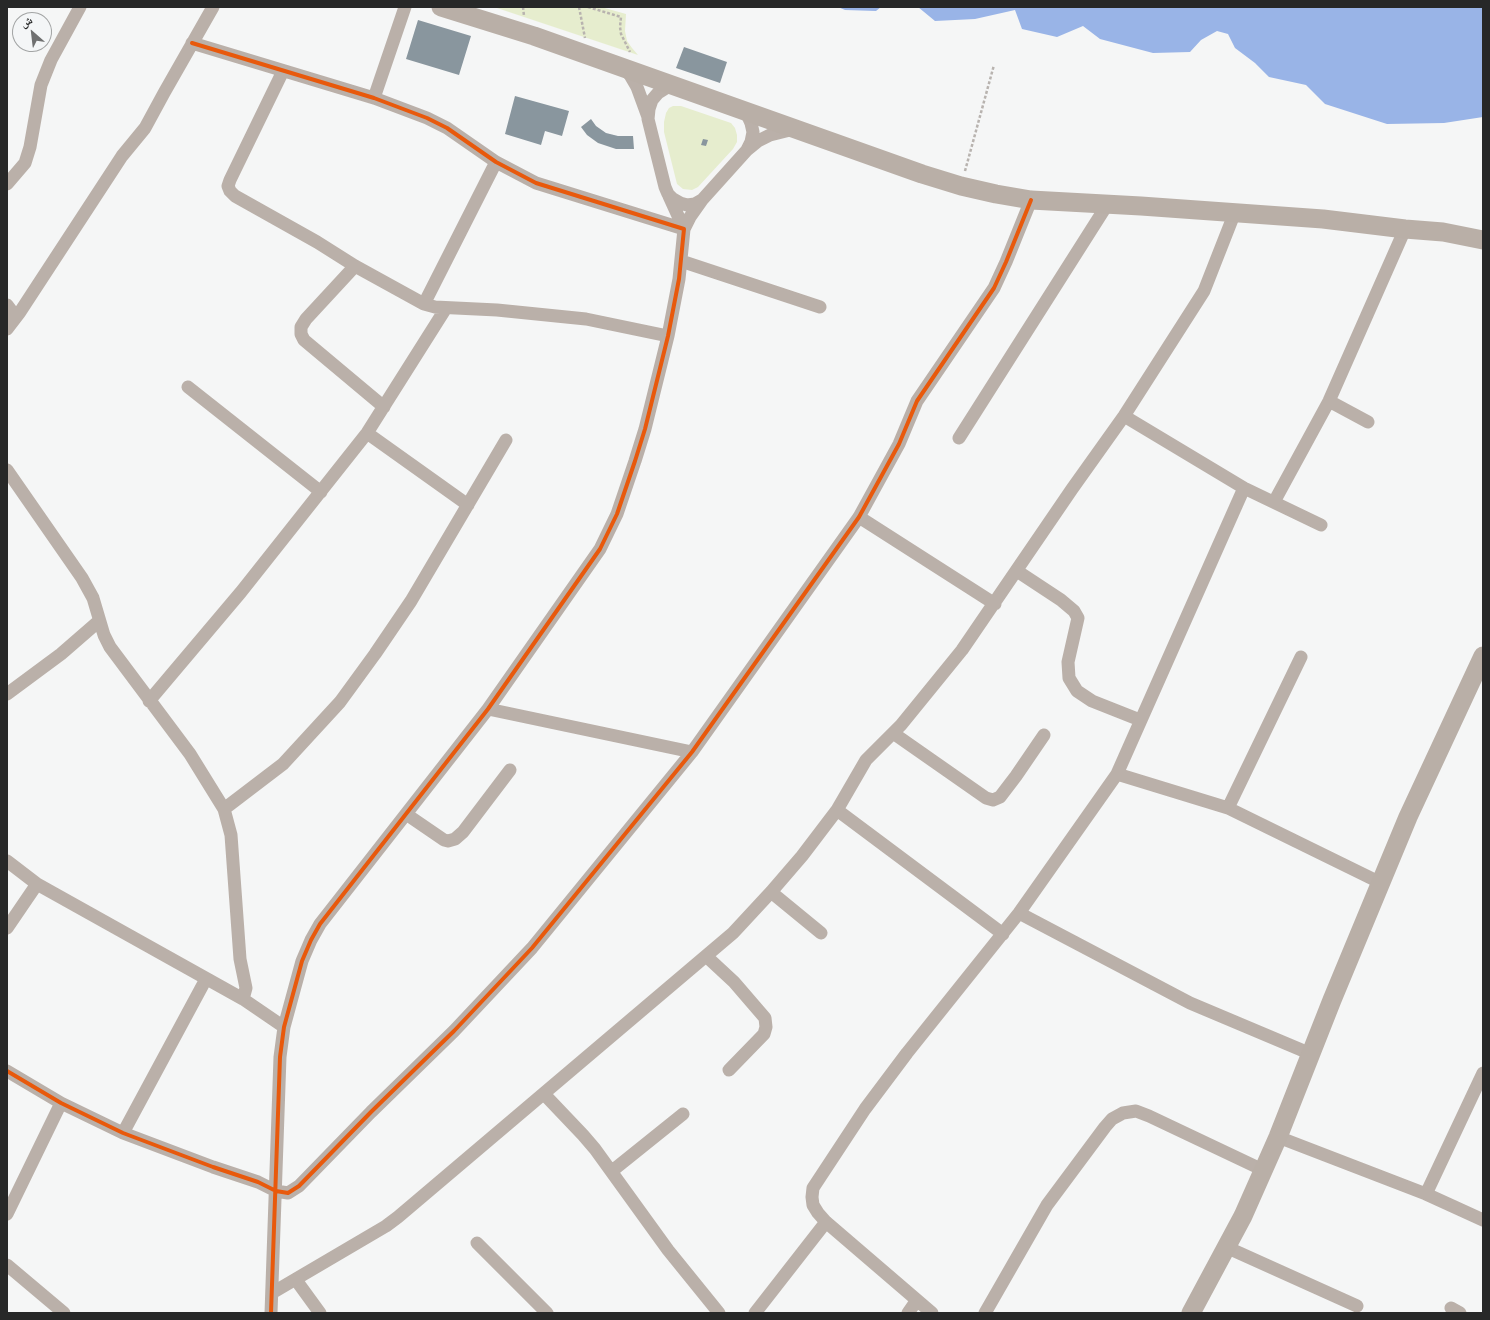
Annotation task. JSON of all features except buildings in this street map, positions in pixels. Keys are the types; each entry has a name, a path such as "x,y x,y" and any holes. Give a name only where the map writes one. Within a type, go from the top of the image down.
{"street":[{"path":"7,184 25,162 30,147 41,85 51,60 80,7"},
{"path":"7,329 114,168 145,128 213,7"},
{"path":"374,98 405,7"},
{"path":"441,7 534,36 628,62 676,86 922,174 961,186 1031,200 1235,212 1323,219 1443,232 1483,240"},
{"path":"192,43 374,98 427,118 447,128 496,162 536,183 684,228"},
{"path":"628,62 630,75 637,87 648,119 665,187 684,228"},
{"path":"283,71 230,180 228,186 230,191 235,196 317,242 355,266 424,304 435,307 497,310 586,319 668,336"},
{"path":"648,119 652,100 658,93 666,88 676,86"},
{"path":"741,110 747,114 751,123 751,142 747,150"},
{"path":"271,1313 280,1057 284,1027 302,961 311,940 320,924 488,709 600,549 617,514 635,461 668,336 681,261 684,228 702,200 747,150 758,141 770,135 794,129"},
{"path":"424,304 496,162"},
{"path":"668,194 680,203 695,204 702,200"},
{"path":"7,1071 61,1103 123,1133 214,1168 258,1182 276,1191 288,1193 299,1186 475,1008 532,948 692,752 859,517 899,444 917,401 994,288 1031,200"},
{"path":"960,438 1107,204"},
{"path":"272,1293 386,1226 398,1217 733,933 771,892 802,856 837,810 866,760 901,725 932,688 995,604 1072,489 1124,416 1196,306 1204,291 1235,212"},
{"path":"1274,502 1329,401 1405,229"},
{"path":"681,261 820,307"},
{"path":"355,266 306,319 301,327 301,334 304,340 384,407"},
{"path":"7,306 16,317"},
{"path":"149,701 241,592 368,434 446,308"},
{"path":"188,387 321,492"},
{"path":"1329,401 1368,422"},
{"path":"1124,416 1244,488 1321,525"},
{"path":"368,434 468,505"},
{"path":"224,809 283,764 340,702 411,601 506,440"},
{"path":"7,470 82,578 93,598 99,621 110,647 190,754 224,809 231,835 240,959 246,988 243,999"},
{"path":"932,1313 826,1222 813,1205 813,1188 823,1171 902,1059 1019,913 1117,774 1244,488"},
{"path":"859,517 995,604"},
{"path":"1017,571 1061,600 1074,611 1078,618 1068,662 1069,678 1077,692 1092,701 1140,720"},
{"path":"7,694 61,654 99,621"},
{"path":"1191,1313 1243,1216 1278,1137 1310,1054 1408,817 1483,656"},
{"path":"1228,808 1301,657"},
{"path":"488,709 692,752"},
{"path":"893,733 986,798 993,800 1000,796 1004,791 1044,735"},
{"path":"406,814 444,840 448,841 455,839 463,832 510,770"},
{"path":"1117,774 1228,808 1381,883"},
{"path":"837,810 1003,934"},
{"path":"7,861 37,884 243,999 284,1027"},
{"path":"7,928 37,884"},
{"path":"771,892 822,933"},
{"path":"1019,913 1190,1002 1310,1054"},
{"path":"706,956 734,982 764,1018 766,1027 764,1034 729,1070"},
{"path":"123,1133 206,979"},
{"path":"1426,1194 1483,1073"},
{"path":"544,1094 583,1135 612,1171 668,1250 719,1313"},
{"path":"7,1214 61,1103"},
{"path":"985,1313 1047,1206 1105,1127 1112,1119 1123,1113 1136,1111 1149,1116 1263,1170"},
{"path":"612,1171 683,1114"},
{"path":"1278,1137 1426,1194 1483,1220"},
{"path":"755,1313 826,1222"},
{"path":"476,1244 547,1313"},
{"path":"1226,1247 1357,1306"},
{"path":"7,1265 64,1313"},
{"path":"296,1280 320,1313"},
{"path":"908,1313 917,1300"}],"path":[{"path":"580,7 586,43"},
{"path":"588,7 621,16 620,27 623,40 630,54 628,62"},
{"path":"961,186 994,65"}],"green space":[{"path":"494,7 601,7 626,14 625,31 627,41 638,55"},
{"path":"673,106 681,106 731,123 735,128 737,135 737,142 733,149 698,187 692,190 683,189 677,184 664,132 666,113 669,108"}],"water":[{"path":"838,7 881,7 876,11 845,10"},
{"path":"918,7 1483,7 1483,117 1444,123 1387,124 1325,104 1306,85 1269,77 1255,63 1235,48 1228,34 1217,31 1201,40 1190,52 1153,53 1100,39 1083,26 1057,37 1022,29 1015,10 975,19 935,21"}],"cycle path":[{"path":"192,43 374,98 427,118 447,128 496,162 536,183 684,229 679,279 668,336 645,429 617,514 600,549 488,709 320,924 302,961 284,1027 280,1057 271,1313"},
{"path":"7,1071 61,1103 123,1133 213,1167 258,1182 276,1191 288,1193 299,1186 371,1112 454,1031 532,948 692,752 859,517 899,444 917,401 994,288 1031,200"}]}
